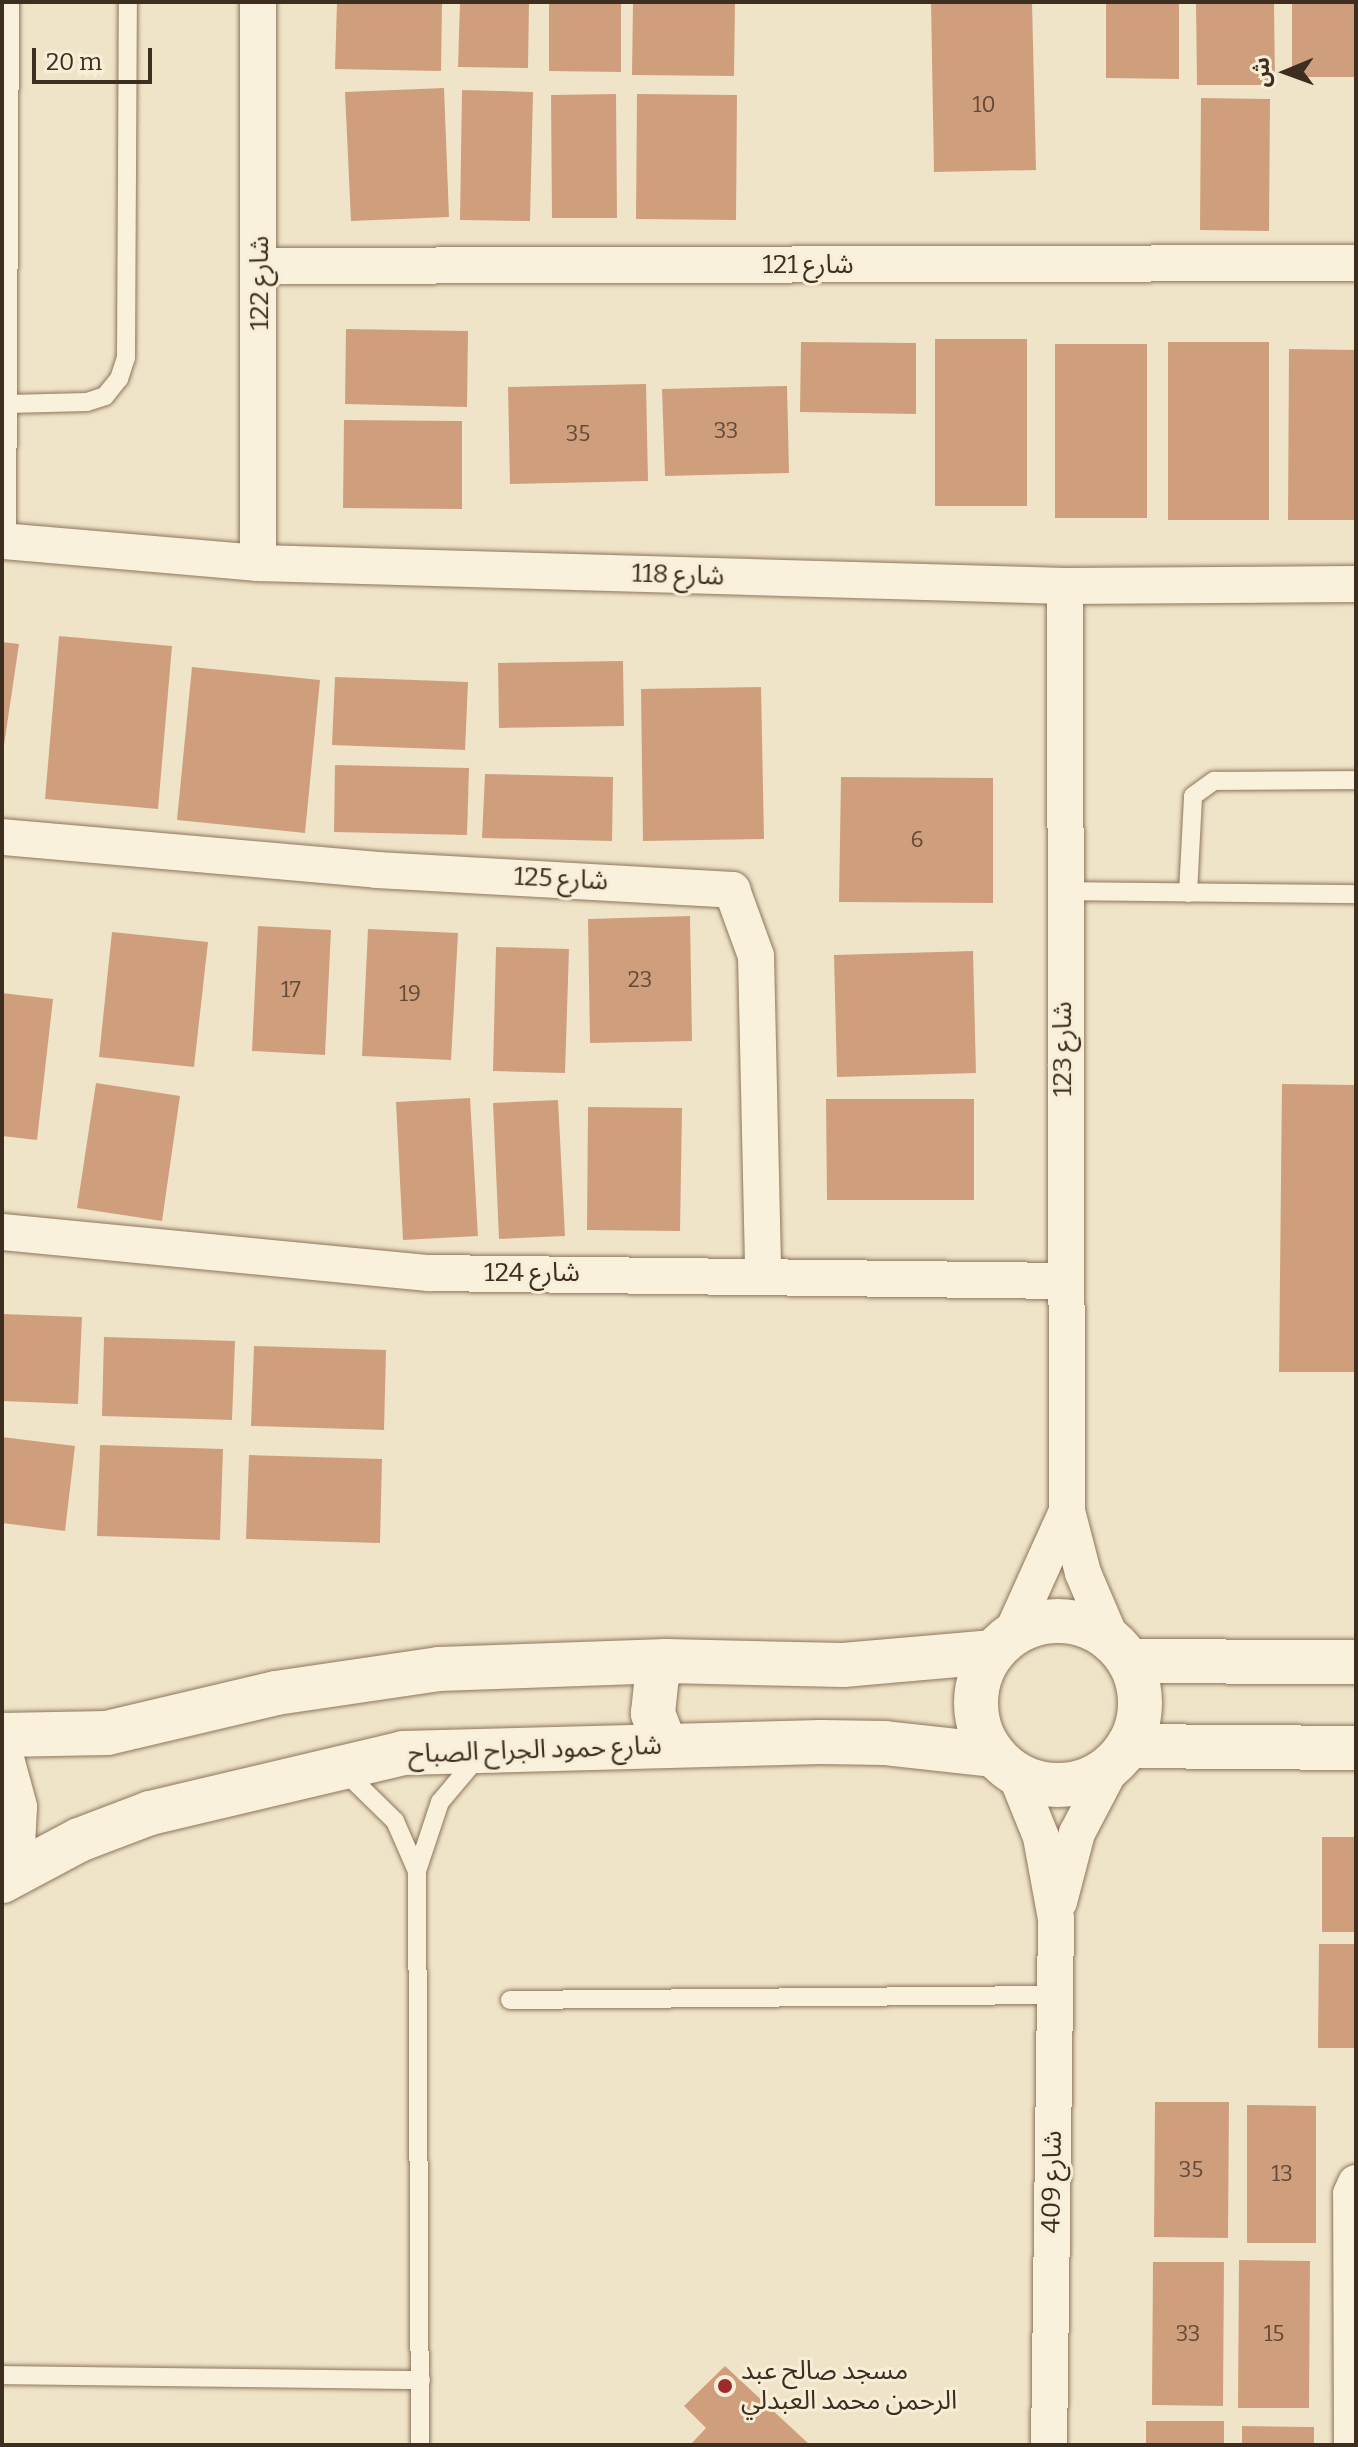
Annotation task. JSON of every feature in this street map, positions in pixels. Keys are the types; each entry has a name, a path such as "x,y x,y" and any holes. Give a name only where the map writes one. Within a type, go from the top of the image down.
{"street":[{"name":"شارع 122","path":"258,2 258,563"},
{"name":"شارع 121","path":"260,266 1356,263"},
{"name":"شارع 118","path":"5,541 258,563 1065,586 1356,584"},
{"name":"شارع 123","path":"1065,586 1063,1281 1067,1511 1083,1573 1121,1651"},
{"name":"شارع 125","path":"2,837 377,870 732,890 756,956 763,1274"},
{"name":"شارع 124","path":"2,1232 429,1273 763,1274 1063,1281"},
{"name":"شارع 123","path":"1002,1642 1067,1511"},
{"path":"2,1735 68,1737 146,1727 276,1693 385,1674 666,1661 843,1665 1002,1642 1036,1622 1064,1620 1089,1626 1121,1651 1140,1704 1120,1755"},
{"path":"1002,1642 977,1685 977,1723 1005,1765 1035,1782 1074,1784 1120,1755 1356,1748"},
{"path":"1121,1651 1356,1662"},
{"path":"665,1745 653,1713 657,1677 666,1661"},
{"name":"شارع حمود الجراح الصباح","path":"2,1881 79,1840 150,1813 337,1766 403,1753 489,1747 885,1743 1005,1765"},
{"name":"شارع 409","path":"1056,1919 1077,1833 1120,1755"},
{"path":"2,1759 15,1807 13,1845 2,1881"},
{"name":"شارع 409","path":"1005,1765 1041,1837 1056,1919 1049,2445"},
{"path":"1352,2445 1351,2194 1356,2183"}],"lane":[{"path":"5,541 10,2"},
{"path":"8,404 87,402 105,396 119,379 126,358 128,2"},
{"path":"1188,893 1193,796 1214,781 1356,780"},
{"path":"1063,891 1356,894"},
{"path":"420,2445 417,1871 440,1802 489,1747"},
{"path":"337,1766 378,1800 395,1821 417,1871"},
{"path":"510,2000 1054,1995"},
{"path":"2,2375 421,2380"}],"building":[{"path":"337,2 442,2 441,71 335,69"},
{"path":"460,2 529,2 528,68 458,67"},
{"path":"549,2 621,2 621,72 549,71"},
{"path":"633,2 735,2 734,76 632,75"},
{"path":"931,2 1032,2 1036,170 934,172"},
{"path":"1106,2 1179,2 1179,79 1106,78"},
{"path":"1196,2 1274,2 1275,85 1197,85"},
{"path":"1292,2 1356,2 1356,77 1292,77"},
{"path":"444,88 449,217 351,221 345,92"},
{"path":"462,90 533,92 530,221 460,220"},
{"path":"616,94 617,218 552,218 551,95"},
{"path":"637,94 737,95 736,220 636,219"},
{"path":"1201,98 1270,99 1269,231 1200,230"},
{"path":"346,329 468,331 467,407 345,404"},
{"path":"935,339 1027,339 1027,506 935,506"},
{"path":"801,342 916,343 916,414 800,412"},
{"path":"1168,342 1269,342 1269,520 1168,520"},
{"path":"1055,344 1147,344 1147,518 1055,518"},
{"path":"1289,349 1356,350 1356,520 1288,520"},
{"path":"646,384 648,481 510,484 508,387"},
{"path":"787,386 789,473 665,476 662,389"},
{"path":"344,420 462,421 462,509 343,508"},
{"path":"59,636 172,646 158,809 45,799"},
{"path":"2,642 19,644 4,745 2,745"},
{"path":"623,661 624,726 499,728 498,663"},
{"path":"192,667 320,680 305,833 177,820"},
{"path":"335,677 468,682 465,750 332,745"},
{"path":"761,687 764,839 643,841 641,689"},
{"path":"335,765 469,768 467,835 334,832"},
{"path":"485,774 613,777 612,841 482,838"},
{"path":"841,777 993,778 993,903 839,902"},
{"path":"690,916 692,1041 590,1043 588,919"},
{"path":"258,926 331,930 325,1055 252,1051"},
{"path":"368,929 458,933 451,1060 362,1056"},
{"path":"112,932 208,942 194,1067 99,1057"},
{"path":"496,947 569,949 565,1073 493,1071"},
{"path":"973,951 976,1073 837,1077 834,955"},
{"path":"2,993 53,999 37,1140 2,1136"},
{"path":"96,1083 180,1096 162,1221 77,1208"},
{"path":"1282,1084 1356,1085 1356,1372 1279,1372"},
{"path":"470,1098 478,1236 403,1240 396,1102"},
{"path":"826,1099 974,1099 974,1200 827,1200"},
{"path":"558,1100 565,1236 499,1239 493,1103"},
{"path":"588,1107 682,1108 680,1231 587,1230"},
{"path":"2,1314 82,1317 78,1404 2,1401"},
{"path":"104,1337 235,1341 232,1420 102,1416"},
{"path":"254,1346 386,1350 384,1430 251,1426"},
{"path":"2,1437 75,1446 65,1531 2,1523"},
{"path":"100,1445 223,1449 220,1540 97,1536"},
{"path":"249,1455 382,1459 380,1543 246,1539"},
{"path":"1322,1837 1356,1837 1356,1932 1322,1932"},
{"path":"1319,1944 1356,1944 1356,2048 1318,2048"},
{"path":"1155,2102 1229,2102 1228,2238 1154,2237"},
{"path":"1247,2105 1316,2106 1316,2243 1247,2243"},
{"path":"1239,2260 1310,2261 1309,2408 1238,2408"},
{"path":"1153,2262 1224,2262 1223,2406 1152,2405"},
{"name":"مسجد صالح عبد الرحمن محمد العبدلي","path":"725,2366 810,2445 690,2445 706,2428 684,2406"},
{"path":"1146,2421 1224,2421 1224,2445 1146,2445"},
{"path":"1242,2426 1314,2427 1314,2445 1242,2445"}],"place":[{"name":"مسجد صالح عبد الرحمن محمد العبدلي","path":"725,2386"}]}
